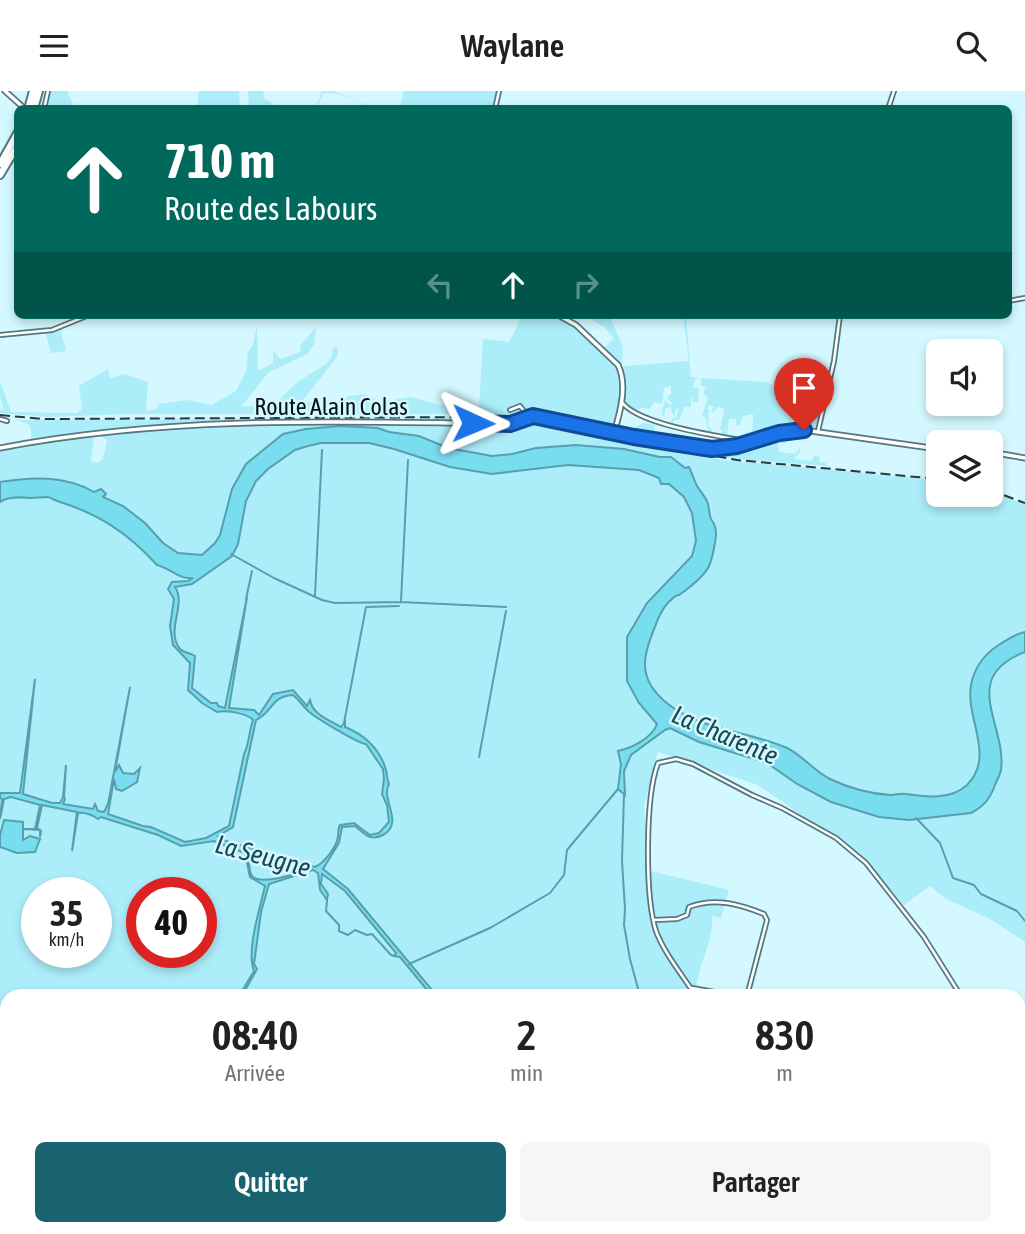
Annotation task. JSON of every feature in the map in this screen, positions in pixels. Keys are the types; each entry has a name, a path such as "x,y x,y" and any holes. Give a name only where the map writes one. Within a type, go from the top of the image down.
{"highway":[{"path":"0,164 14,139"},
{"path":"0,175 14,152"}],"street":[{"path":"5,91 21,105"},
{"path":"0,335 52,330 79,319"},
{"path":"565,319 576,325 621,371 621,401 614,433"},
{"path":"818,431 834,361 839,319"},
{"path":"621,401 629,410 662,424 740,439 744,444"},
{"path":"510,411 520,406 528,416"},
{"name":"Route Alain Colas","path":"0,448 31,441 110,432 295,421 506,424 528,416 712,449 744,444 789,431 818,431 926,448"},
{"path":"0,419 8,421"},
{"path":"1003,454 1025,457"},
{"path":"697,989 691,988 657,934 654,920 649,858 651,786 658,763 676,759 713,773 836,838 866,863 924,937 957,989"},
{"path":"654,920 677,919 687,915 689,907 695,905 729,902 764,914 767,920 749,989"}],"shaded area":[{"path":"50,91 67,91 73,104 71,105 47,105"},
{"path":"199,91 239,91 240,105 197,105"},
{"path":"248,91 263,91 264,98 274,105 249,105"},
{"path":"322,91 334,91 365,105 334,93 323,93 317,105"},
{"path":"404,91 498,91 495,105 400,105"},
{"path":"521,319 563,319 569,322 619,369 621,402 614,430 529,414 526,410 520,417 475,414 131,414 48,417 0,413 0,410 4,410 0,381 11,412 77,413 82,409 79,386 108,369 110,378 125,374 148,382 146,411 157,409 159,404 188,400 212,405 236,391 246,371 248,352 253,345 257,326 258,371 273,363 273,350 280,359 300,352 301,345 316,327 314,345 307,354 268,373 241,407 275,403 299,381 326,364 332,356 333,347 338,348 337,357 300,404 315,401 336,402 365,394 380,402 410,397 441,405 479,407 483,339 509,342"},
{"path":"590,319 611,319 623,347 622,366 602,351 614,338 604,327"},
{"path":"684,319 686,319 691,377 700,378 695,379 693,388 699,388 698,402 693,402 692,393 691,407 684,407 680,419 671,424 679,409 676,409 674,417 670,406 672,404 667,397 671,394 671,386 664,388 662,404 654,402 650,409 641,408 637,411 626,404 621,386 624,366 689,361"},
{"path":"63,328 61,332 66,351 51,353 45,331"},
{"path":"702,378 765,382 795,393 824,399 818,425 752,439 753,414 743,416 740,425 736,426 736,419 729,419 727,435 720,430 724,409 718,407 713,413 711,411 714,407 709,405 708,425 713,431 708,431 706,418 702,416 708,397 704,394 704,389 708,387 701,386"},
{"path":"665,399 670,406 665,409 665,415 661,416"},
{"path":"531,417 616,432 617,424 626,426 618,429 631,434 635,431 641,434 643,430 636,430 635,427 644,423 655,425 654,434 661,434 659,440 649,441 674,447 526,419"},
{"path":"467,418 514,421 274,420 188,424 174,428 256,423 507,426 520,422 723,460 926,479 926,507 1003,507 1003,496 1025,504 1025,942 990,919 946,899 930,886 904,905 863,858 758,785 658,752 644,807 651,871 729,890 721,918 712,916 710,937 697,989 0,989 0,499 40,495 97,511 196,574 82,485 51,480 0,482 0,449 88,436 94,438 91,461 98,463 103,459 107,440 99,435 166,429 159,427 31,440 28,424 15,420","holes":["361,738 370,742 385,767 385,789 392,816 391,819 380,836 364,835 352,824 360,826 370,835 381,831 389,822 387,805 382,794 383,769"]},
{"path":"780,434 787,436 786,443 778,443 779,452 795,454 800,448 800,453 793,459 811,461 814,456 820,457 819,462 826,463 826,466 729,458 676,446 728,449"}],"water":[{"path":"341,426 378,428 419,436 448,448 492,456 536,448 576,445 671,457 685,468 689,467 707,501 716,536 706,571 671,600 658,619 646,654 646,674 650,684 657,694 681,713 787,748 830,779 875,793 938,796 954,793 967,785 979,762 978,737 970,698 974,673 992,650 1025,632 1025,652 1005,663 994,675 990,703 1001,753 1001,770 989,798 971,813 909,820 879,817 831,802 797,784 767,763 699,742 670,728 631,755 624,771 625,795 618,789 621,764 618,751 641,742 651,734 657,724 639,703 627,681 627,637 647,603 692,556 696,541 692,513 684,497 669,484 661,484 659,478 639,470 568,465 492,474 450,467 369,443 321,443 295,450 268,469 256,481 246,501 238,544 232,556 192,584 175,587 179,601 175,626 176,642 180,649 195,656 192,688 211,703 225,708 247,597 229,708 254,710 259,715 273,694 293,690 307,706 310,700 314,709 322,716 341,727 345,722 345,727 364,738 374,748 382,760 389,784 387,797 392,824 383,835 374,838 355,826 342,827 339,843 323,869 348,889 431,989 426,989 400,957 394,956 396,953 345,891 322,874 321,884 328,894 327,900 320,890 318,873 313,870 269,884 261,912 254,964 257,969 246,989 243,989 254,971 253,941 265,886 250,877 245,853 214,841 181,846 158,835 81,813 78,813 72,851 77,812 42,805 37,828 40,830 24,829 35,829 40,805 11,797 4,799 0,819 0,793 20,793 35,679 23,794 60,803 66,765 63,804 93,809 95,804 98,811 104,812 108,804 130,687 115,772 119,765 123,773 134,774 140,768 137,782 122,791 116,789 114,779 108,814 151,827 185,842 206,838 229,826 253,720 236,713 217,712 188,690 190,663 173,645 170,626 174,599 168,589 172,582 193,578 183,577 157,565 124,534 72,506 47,497 15,497 0,502 0,482 48,479 83,486 94,492 101,489 106,494 103,497 123,506 145,523 163,543 178,553 202,555 220,535 232,489 246,464 283,434 306,429","holes":["293,695 308,711 366,744 383,769 382,794 387,805 389,822 379,833 370,835 354,823 340,825 332,850 315,867 226,841 218,836 233,827 256,720 276,701 286,696","249,854 310,869 282,877 258,879 253,877 249,866"]},
{"path":"4,820 23,822 23,840 30,836 40,839 35,852 17,853 0,847"}],"waterway":[{"path":"315,596 322,450"},
{"path":"401,601 408,460"},
{"path":"231,554 274,578 322,600 335,603 401,602 506,607"},
{"path":"246,599 252,571"},
{"path":"344,723 366,607 399,606"},
{"path":"479,757 506,611"},
{"path":"409,964 490,928 550,893 564,875 567,850 618,789"},
{"path":"624,794 624,925 638,989"},
{"path":"916,818 940,843 953,878 974,885 981,894 1017,911 1025,921"},
{"path":"327,901 326,911 339,925 339,931 348,935 355,930 367,935 372,934 395,956"}],"railway":[{"path":"0,415 42,419 488,417 737,460 926,478"},
{"path":"1003,495 1025,503"}],"route":[{"path":"473,423 510,424 533,416 634,437 712,449 737,446 769,435 804,430"}],"water label":[{"name":"La Charente","path":"725,735"},
{"name":"La Seugne","path":"263,856"}]}
